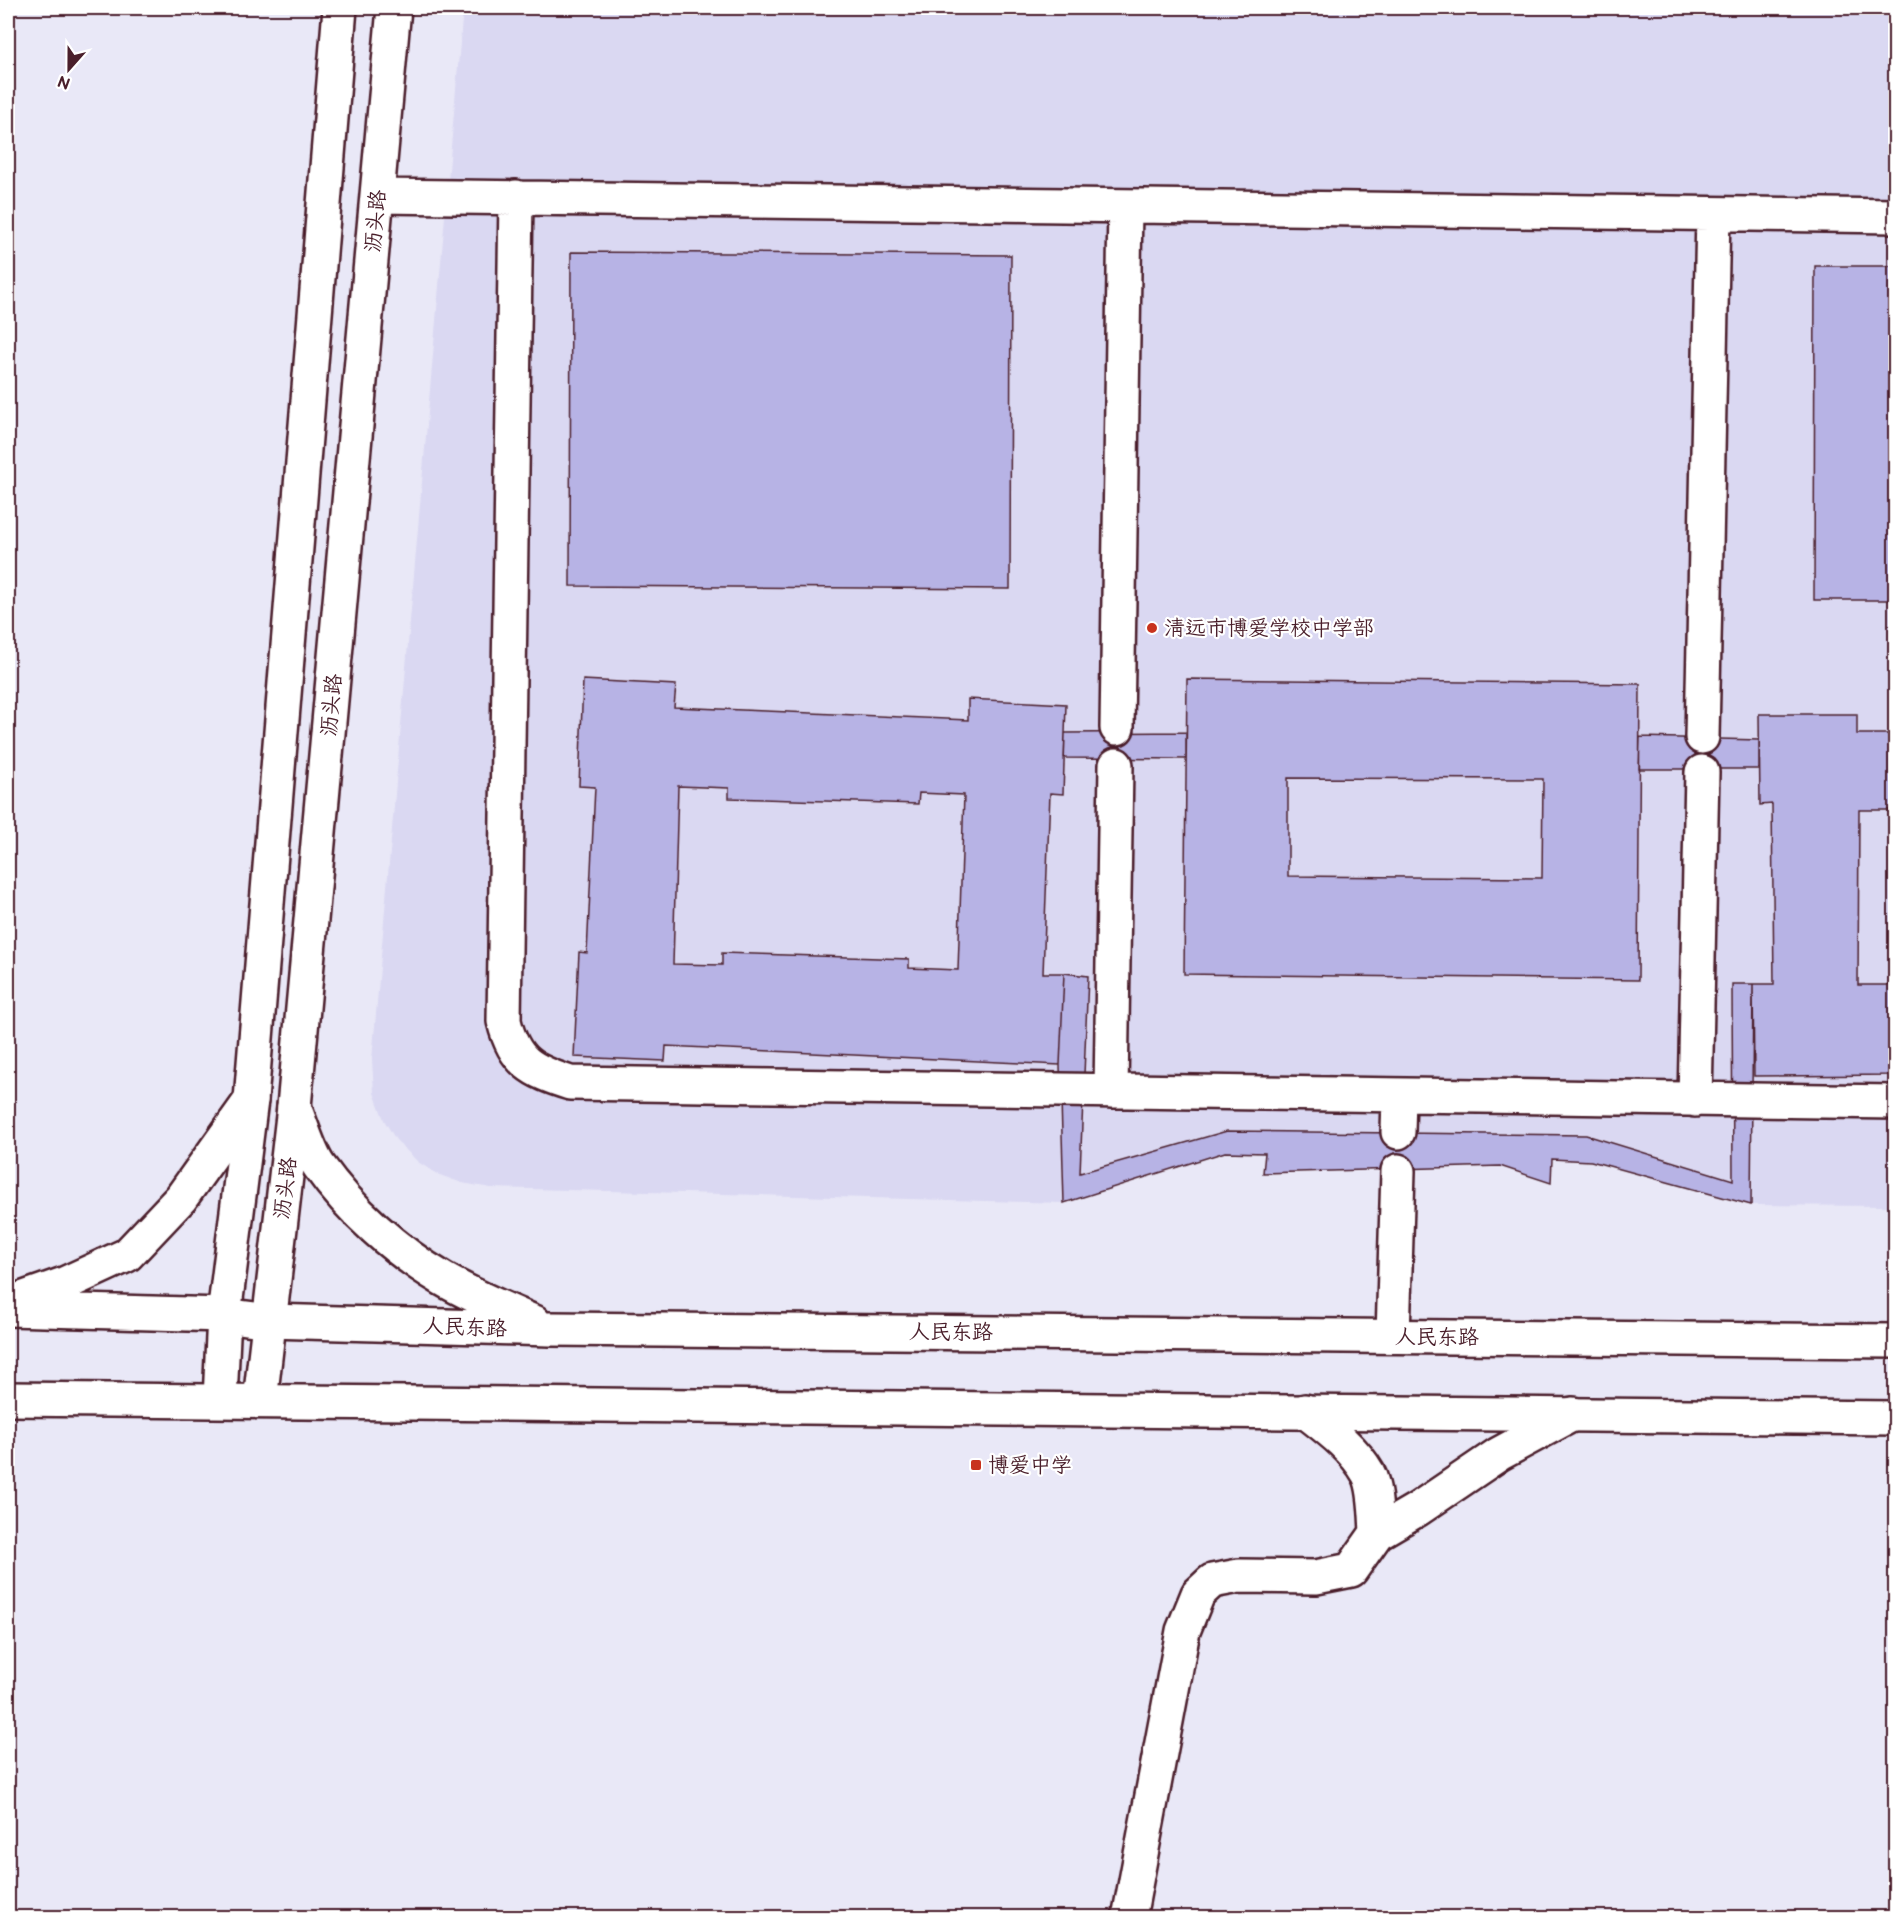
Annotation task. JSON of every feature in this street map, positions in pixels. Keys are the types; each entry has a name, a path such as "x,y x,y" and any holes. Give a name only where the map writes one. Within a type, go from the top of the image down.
{"street":[{"path":"220,1400 224,1315 251,1100 340,8"},
{"name":"沥头路","path":"260,1401 294,1107 394,8"},
{"path":"377,196 1896,216"},
{"path":"516,197 504,1021 508,1037 516,1052 531,1068 570,1083 1896,1102"},
{"path":"1117,728 1125,206"},
{"path":"1702,737 1713,214"},
{"path":"1111,1091 1116,765"},
{"path":"1695,1100 1702,772"},
{"path":"1398,1132 1399,1096"},
{"path":"8,1303 64,1284 127,1254 181,1198 251,1100"},
{"path":"294,1107 318,1164 364,1219 403,1251 443,1279 550,1329"},
{"path":"1393,1336 1398,1171"},
{"name":"人民东路","path":"8,1309 224,1315 269,1321 550,1329 1896,1341"},
{"path":"8,1399 1896,1418"},
{"path":"1305,1411 1342,1440 1369,1474 1376,1509 1377,1533"},
{"path":"1129,1917 1183,1631 1198,1594 1212,1581 1239,1576 1316,1576 1351,1570 1377,1533 1418,1509 1499,1454 1573,1414"}],"shaded area":[{"name":"清远市博爱学校中学部","path":"463,8 1895,8 1895,1206 1751,1205 1591,1161 1225,1152 1064,1203 491,1188 462,1183 437,1174 418,1162 396,1140 384,1120 374,1093 372,1060"}],"building":[{"path":"571,252 1011,255 1010,589 570,586"},
{"path":"1815,266 1896,266 1896,600 1814,600"},
{"path":"1187,679 1640,684 1638,980 1184,974","holes":["1288,778 1543,779 1542,878 1288,876"]},
{"path":"583,680 676,685 674,707 968,720 968,699 1066,704 1063,794 1050,793 1043,973 1064,973 1060,1065 666,1046 665,1061 574,1057 579,952 587,953 595,787 579,786","holes":["678,786 729,788 729,798 918,804 919,793 964,795 958,970 909,968 909,959 722,953 722,965 673,964"]},
{"path":"1759,714 1857,714 1857,734 1896,734 1896,810 1859,810 1858,985 1896,985 1896,1075 1754,1076 1753,984 1774,984 1772,804 1760,805"},
{"path":"1186,732 1186,759 1064,758 1065,733"},
{"path":"1640,737 1759,740 1759,769 1639,769"},
{"path":"1064,973 1088,976 1080,1173 1227,1131 1586,1135 1733,1180 1732,984 1753,984 1751,1205 1591,1161 1552,1159 1551,1183 1500,1166 1263,1173 1265,1153 1225,1152 1064,1203 1060,1065"}],"place":[{"name":"清远市博爱学校中学部","path":"1152,628"},
{"name":"博爱中学","path":"976,1465"}]}
